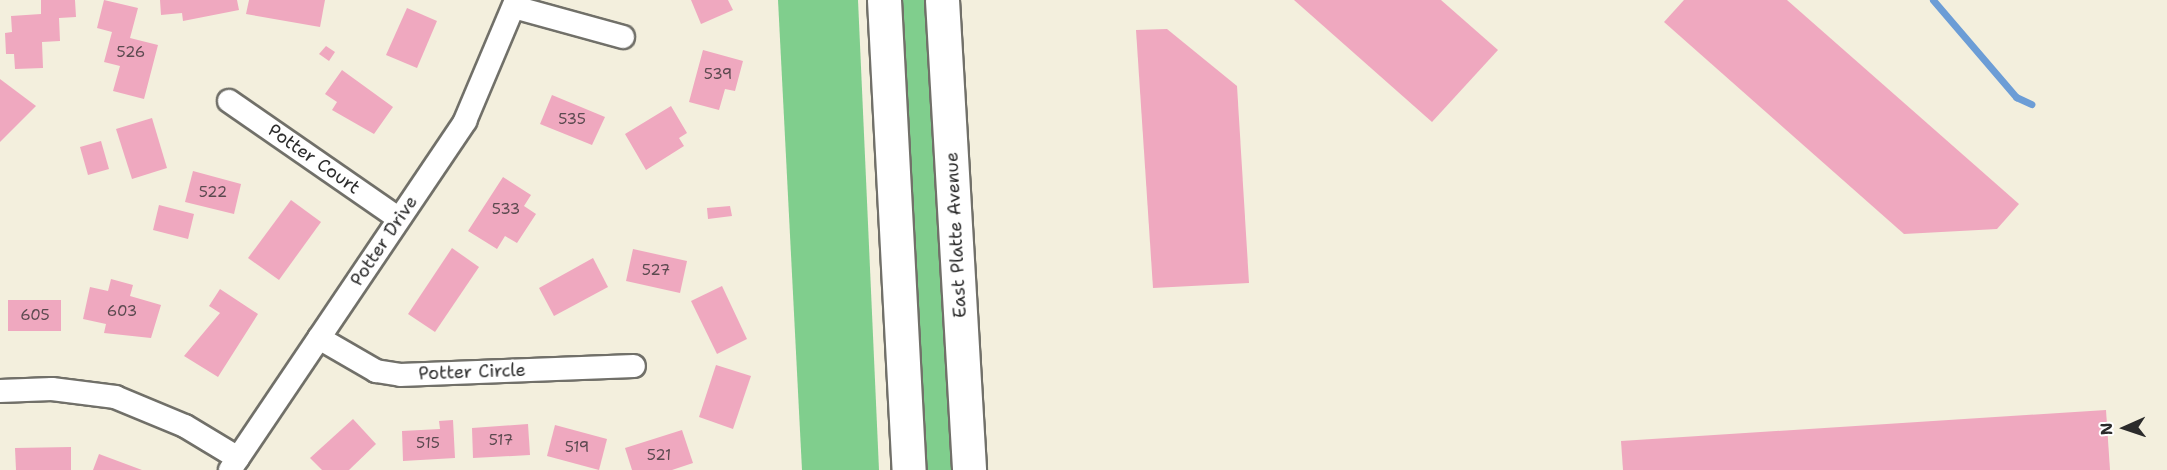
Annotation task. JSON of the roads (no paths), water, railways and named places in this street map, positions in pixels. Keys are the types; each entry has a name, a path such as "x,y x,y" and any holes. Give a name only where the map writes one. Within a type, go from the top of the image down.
{"highway":[{"path":"884,0 909,470"},
{"name":"East Platte Avenue","path":"942,0 970,468"},
{"path":"903,470 906,427"}],"street":[{"path":"515,4 623,37"},
{"name":"Potter Drive","path":"234,464 477,99 515,4"},
{"name":"Potter Court","path":"229,101 398,218"},
{"name":"Potter Circle","path":"319,338 375,371 400,375 634,366"},
{"path":"0,391 52,389 115,398 184,426 234,464"}],"waterway":[{"path":"1933,0 2016,97 2031,104"}]}
